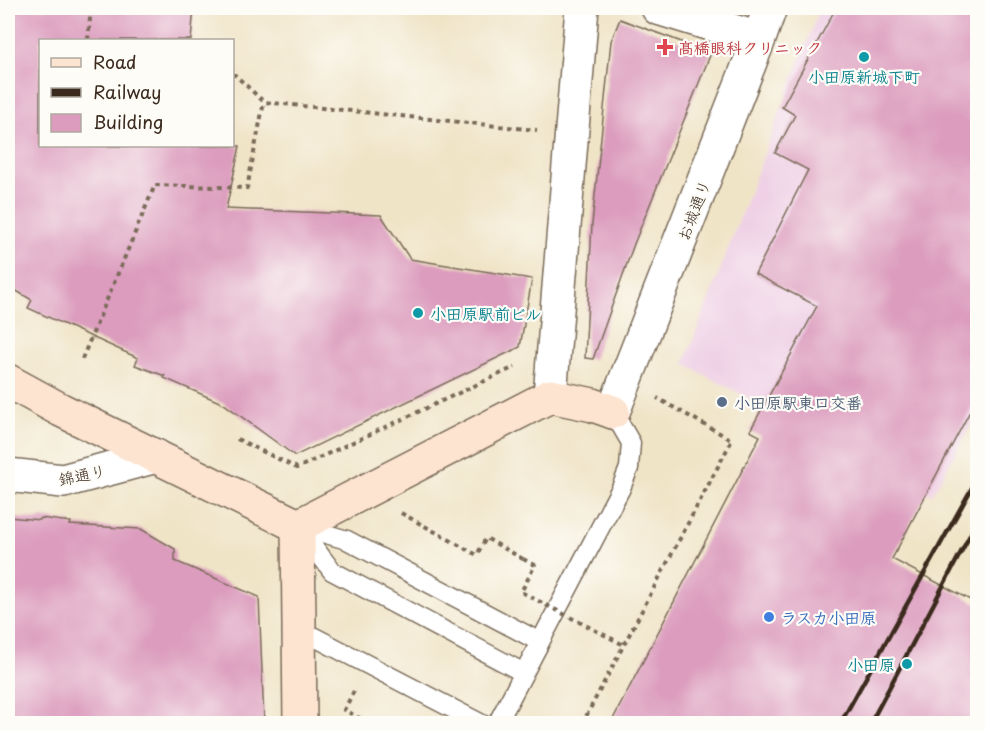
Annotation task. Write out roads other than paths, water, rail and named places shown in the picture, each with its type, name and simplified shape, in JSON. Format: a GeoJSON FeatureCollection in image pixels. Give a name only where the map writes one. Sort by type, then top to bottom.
{"type":"FeatureCollection","features":[{"type":"Feature","properties":{"kind":"street"},"geometry":{"type":"LineString","coordinates":[[550,396],[582,8]]}},
{"type":"Feature","properties":{"kind":"street"},"geometry":{"type":"LineString","coordinates":[[658,8],[759,39]]}},
{"type":"Feature","properties":{"kind":"street","name":"お城通り"},"geometry":{"type":"LineString","coordinates":[[614,412],[770,8]]}},
{"type":"Feature","properties":{"kind":"street"},"geometry":{"type":"LineString","coordinates":[[8,381],[61,410],[298,526]]}},
{"type":"Feature","properties":{"kind":"street"},"geometry":{"type":"LineString","coordinates":[[298,526],[550,396],[614,412]]}},
{"type":"Feature","properties":{"kind":"street","name":"錦通り"},"geometry":{"type":"LineString","coordinates":[[8,475],[63,481],[156,456]]}},
{"type":"Feature","properties":{"kind":"street"},"geometry":{"type":"LineString","coordinates":[[298,526],[300,723]]}},
{"type":"Feature","properties":{"kind":"lane"},"geometry":{"type":"LineString","coordinates":[[497,723],[621,488],[629,468],[631,443],[614,412]]}},
{"type":"Feature","properties":{"kind":"lane"},"geometry":{"type":"LineString","coordinates":[[298,526],[347,540],[540,642]]}},
{"type":"Feature","properties":{"kind":"lane"},"geometry":{"type":"LineString","coordinates":[[298,526],[332,571],[524,673]]}},
{"type":"Feature","properties":{"kind":"lane"},"geometry":{"type":"LineString","coordinates":[[299,629],[482,723]]}},
{"type":"Feature","properties":{"kind":"railway"},"geometry":{"type":"LineString","coordinates":[[840,724],[978,477]]}},
{"type":"Feature","properties":{"kind":"railway"},"geometry":{"type":"LineString","coordinates":[[870,724],[978,520]]}},
{"type":"Feature","properties":{"kind":"place","name":"髙橋眼科クリニック"},"geometry":{"type":"Point","coordinates":[665,47]}},
{"type":"Feature","properties":{"kind":"place","name":"小田原新城下町"},"geometry":{"type":"Point","coordinates":[864,57]}},
{"type":"Feature","properties":{"kind":"place","name":"小田原駅前ビル"},"geometry":{"type":"Point","coordinates":[418,313]}},
{"type":"Feature","properties":{"kind":"place","name":"小田原駅東口交番"},"geometry":{"type":"Point","coordinates":[722,402]}},
{"type":"Feature","properties":{"kind":"place","name":"ラスカ小田原"},"geometry":{"type":"Point","coordinates":[769,617]}},
{"type":"Feature","properties":{"kind":"place","name":"小田原"},"geometry":{"type":"Point","coordinates":[907,664]}}]}
